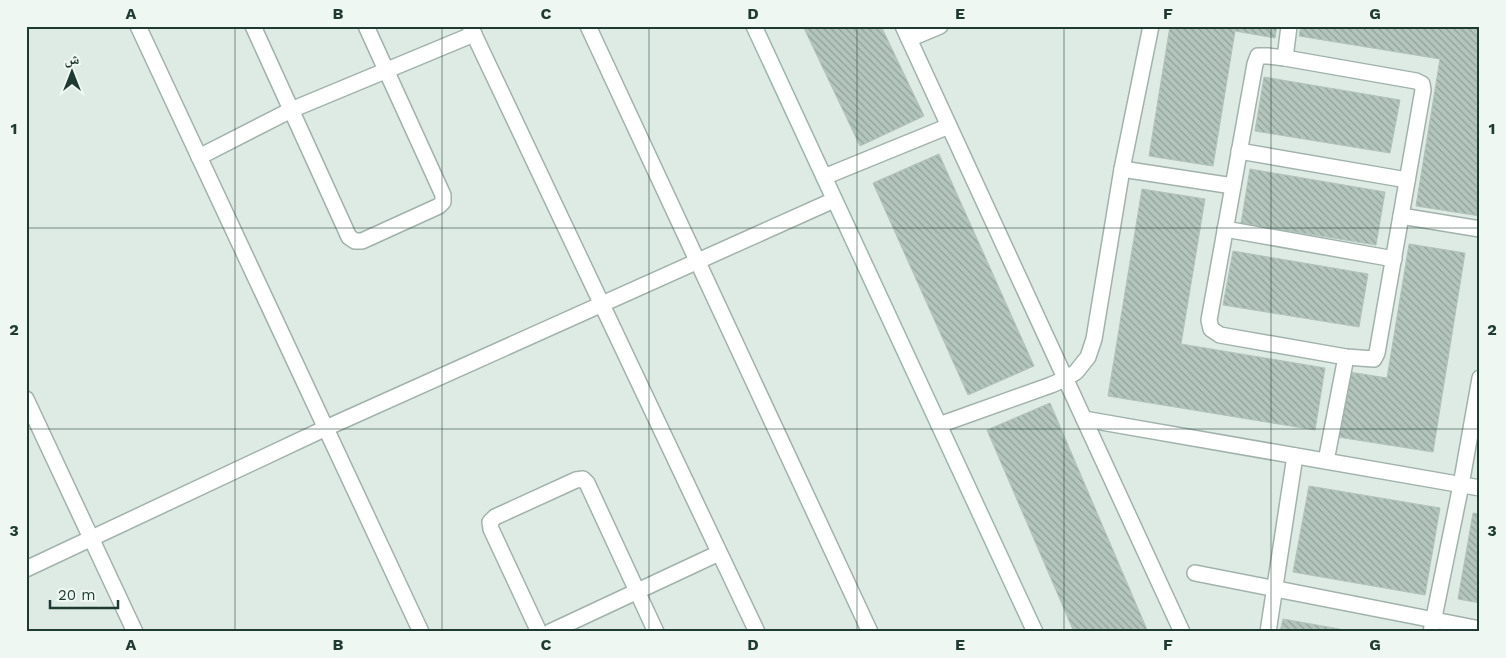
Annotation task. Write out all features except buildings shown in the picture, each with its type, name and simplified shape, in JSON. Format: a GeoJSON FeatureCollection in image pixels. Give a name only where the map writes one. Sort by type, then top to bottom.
{"type":"FeatureCollection","features":[{"type":"Feature","properties":{"kind":"street"},"geometry":{"type":"LineString","coordinates":[[138,26],[421,632]]}},
{"type":"Feature","properties":{"kind":"street"},"geometry":{"type":"LineString","coordinates":[[253,26],[349,237],[355,241],[362,241],[439,206],[443,202],[443,195],[366,26]]}},
{"type":"Feature","properties":{"kind":"street"},"geometry":{"type":"LineString","coordinates":[[588,26],[870,632]]}},
{"type":"Feature","properties":{"kind":"street"},"geometry":{"type":"LineString","coordinates":[[754,26],[1035,632]]}},
{"type":"Feature","properties":{"kind":"street"},"geometry":{"type":"LineString","coordinates":[[940,26],[906,33],[1182,632]]}},
{"type":"Feature","properties":{"kind":"street"},"geometry":{"type":"LineString","coordinates":[[939,425],[1065,379],[1076,372],[1088,357],[1094,339],[1122,169],[1151,26]]}},
{"type":"Feature","properties":{"kind":"street"},"geometry":{"type":"LineString","coordinates":[[1285,58],[1289,26]]}},
{"type":"Feature","properties":{"kind":"street"},"geometry":{"type":"LineString","coordinates":[[200,157],[291,110],[386,71],[472,30],[757,632]]}},
{"type":"Feature","properties":{"kind":"street"},"geometry":{"type":"LineString","coordinates":[[1258,56],[1285,58],[1416,81],[1422,84],[1423,90],[1408,180],[1377,353],[1374,359],[1346,357],[1220,335],[1211,329],[1209,320],[1254,64],[1258,56]]}},
{"type":"Feature","properties":{"kind":"street"},"geometry":{"type":"LineString","coordinates":[[824,177],[949,126]]}},
{"type":"Feature","properties":{"kind":"street"},"geometry":{"type":"LineString","coordinates":[[1239,151],[1408,180]]}},
{"type":"Feature","properties":{"kind":"street"},"geometry":{"type":"LineString","coordinates":[[1122,169],[1233,186]]}},
{"type":"Feature","properties":{"kind":"street"},"geometry":{"type":"LineString","coordinates":[[26,569],[326,428],[834,200]]}},
{"type":"Feature","properties":{"kind":"street"},"geometry":{"type":"LineString","coordinates":[[1401,216],[1480,230]]}},
{"type":"Feature","properties":{"kind":"street"},"geometry":{"type":"LineString","coordinates":[[1226,229],[1394,259]]}},
{"type":"Feature","properties":{"kind":"street"},"geometry":{"type":"LineString","coordinates":[[1326,461],[1346,357]]}},
{"type":"Feature","properties":{"kind":"street"},"geometry":{"type":"LineString","coordinates":[[1432,626],[1461,485],[1480,378]]}},
{"type":"Feature","properties":{"kind":"street"},"geometry":{"type":"LineString","coordinates":[[26,399],[135,632]]}},
{"type":"Feature","properties":{"kind":"street"},"geometry":{"type":"LineString","coordinates":[[1084,419],[1480,488]]}},
{"type":"Feature","properties":{"kind":"street"},"geometry":{"type":"LineString","coordinates":[[1268,632],[1295,456]]}},
{"type":"Feature","properties":{"kind":"street"},"geometry":{"type":"LineString","coordinates":[[539,632],[491,529],[490,522],[495,517],[576,480],[583,479],[656,632]]}},
{"type":"Feature","properties":{"kind":"street"},"geometry":{"type":"LineString","coordinates":[[550,632],[720,553]]}},
{"type":"Feature","properties":{"kind":"street"},"geometry":{"type":"LineString","coordinates":[[1195,573],[1275,589],[1432,626],[1480,629]]}}]}
